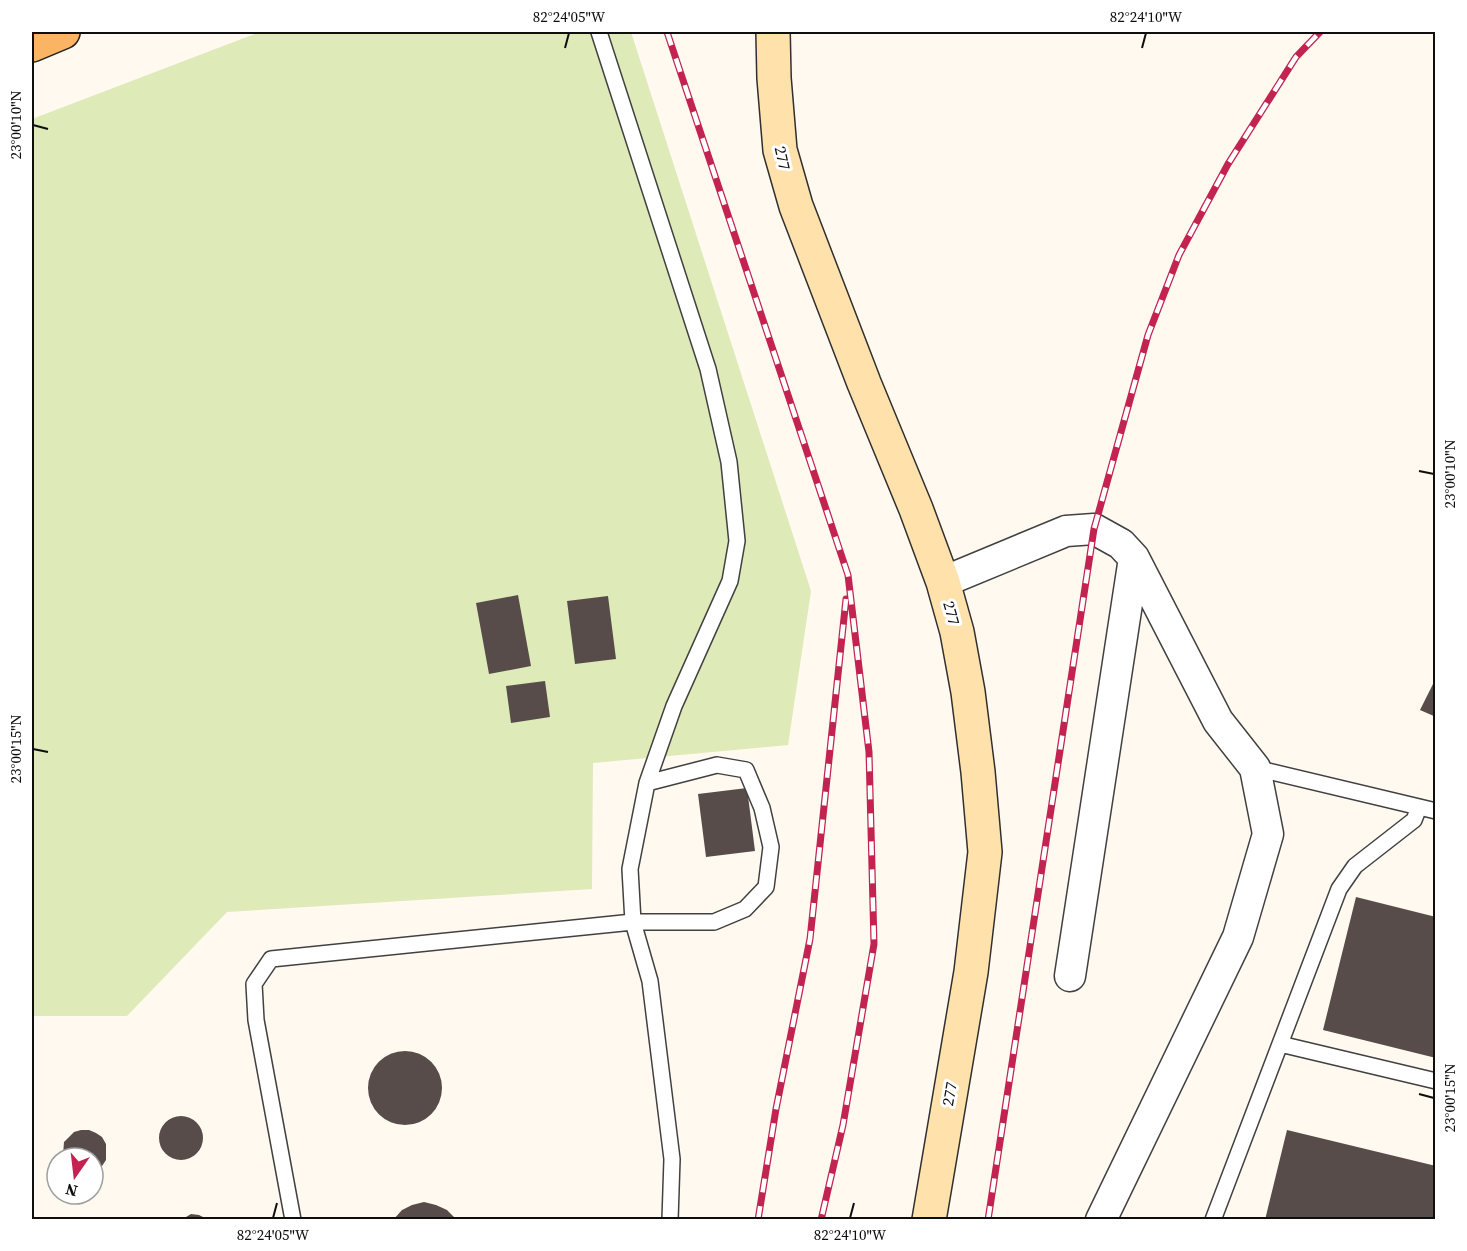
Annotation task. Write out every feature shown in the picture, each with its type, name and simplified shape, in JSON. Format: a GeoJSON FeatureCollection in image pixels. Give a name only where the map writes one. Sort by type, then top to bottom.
{"type":"FeatureCollection","features":[{"type":"Feature","properties":{"kind":"main road"},"geometry":{"type":"LineString","coordinates":[[32,45],[63,32]]}},
{"type":"Feature","properties":{"kind":"street","name":"277"},"geometry":{"type":"LineString","coordinates":[[773,32],[780,150],[796,206],[943,582],[957,632],[968,692],[985,852],[971,972],[928,1220]]}},
{"type":"Feature","properties":{"kind":"street"},"geometry":{"type":"LineString","coordinates":[[943,582],[1066,531],[1094,529],[1121,544],[1134,558],[1218,721],[1255,768],[1268,834],[1238,937],[1101,1220]]}},
{"type":"Feature","properties":{"kind":"street"},"geometry":{"type":"LineString","coordinates":[[1070,976],[1134,558]]}},
{"type":"Feature","properties":{"kind":"lane"},"geometry":{"type":"LineString","coordinates":[[599,32],[708,369],[729,462],[737,541],[730,581],[674,706],[647,783],[630,869],[633,922],[652,993],[672,1159],[670,1220]]}},
{"type":"Feature","properties":{"kind":"lane"},"geometry":{"type":"LineString","coordinates":[[293,1220],[256,1020],[254,984],[271,959],[633,922],[714,922],[745,909],[766,887],[771,847],[762,808],[746,770],[717,765],[647,783]]}},
{"type":"Feature","properties":{"kind":"lane"},"geometry":{"type":"LineString","coordinates":[[1255,768],[1436,811]]}},
{"type":"Feature","properties":{"kind":"lane"},"geometry":{"type":"LineString","coordinates":[[1213,1220],[1339,889],[1355,866],[1414,820],[1419,807]]}},
{"type":"Feature","properties":{"kind":"lane"},"geometry":{"type":"LineString","coordinates":[[1280,1044],[1436,1081]]}},
{"type":"Feature","properties":{"kind":"green space"},"geometry":{"type":"Polygon","coordinates":[[[260,32],[631,32],[811,591],[788,745],[593,763],[592,889],[227,912],[127,1016],[32,1016],[32,119],[260,32]]]}},
{"type":"Feature","properties":{"kind":"building"},"geometry":{"type":"Polygon","coordinates":[[[518,595],[531,666],[489,674],[476,603],[518,595]]]}},
{"type":"Feature","properties":{"kind":"building"},"geometry":{"type":"Polygon","coordinates":[[[608,596],[616,659],[575,664],[567,601],[608,596]]]}},
{"type":"Feature","properties":{"kind":"building"},"geometry":{"type":"Polygon","coordinates":[[[1436,678],[1436,717],[1420,710],[1436,678]]]}},
{"type":"Feature","properties":{"kind":"building"},"geometry":{"type":"Polygon","coordinates":[[[545,681],[550,717],[511,723],[506,686],[545,681]]]}},
{"type":"Feature","properties":{"kind":"building"},"geometry":{"type":"Polygon","coordinates":[[[747,788],[755,851],[706,857],[698,794],[747,788]]]}},
{"type":"Feature","properties":{"kind":"building"},"geometry":{"type":"Polygon","coordinates":[[[1356,897],[1436,917],[1436,1058],[1323,1030],[1356,897]]]}},
{"type":"Feature","properties":{"kind":"building"},"geometry":{"type":"Polygon","coordinates":[[[398,1051],[412,1051],[426,1057],[436,1067],[442,1081],[442,1095],[436,1109],[426,1119],[412,1125],[398,1125],[384,1119],[374,1109],[368,1095],[368,1081],[374,1067],[384,1057],[398,1051]]]}},
{"type":"Feature","properties":{"kind":"building"},"geometry":{"type":"Polygon","coordinates":[[[181,1116],[190,1117],[197,1122],[202,1129],[202,1147],[197,1154],[190,1159],[181,1160],[172,1159],[165,1154],[160,1147],[159,1138],[160,1129],[165,1122],[172,1117],[181,1116]]]}},
{"type":"Feature","properties":{"kind":"building"},"geometry":{"type":"Polygon","coordinates":[[[89,1130],[102,1137],[106,1144],[105,1162],[105,1146],[64,1146],[64,1142],[74,1132],[89,1130]]]}},
{"type":"Feature","properties":{"kind":"building"},"geometry":{"type":"Polygon","coordinates":[[[1287,1130],[1436,1166],[1436,1220],[1265,1220],[1287,1130]]]}},
{"type":"Feature","properties":{"kind":"building"},"geometry":{"type":"Polygon","coordinates":[[[424,1202],[447,1210],[457,1220],[393,1220],[402,1210],[424,1202]]]}},
{"type":"Feature","properties":{"kind":"building"},"geometry":{"type":"Polygon","coordinates":[[[191,1214],[199,1215],[209,1220],[181,1220],[191,1214]]]}},
{"type":"Feature","properties":{"kind":"railway"},"geometry":{"type":"LineString","coordinates":[[667,32],[848,575],[869,752],[874,944],[843,1125],[821,1220]]}},
{"type":"Feature","properties":{"kind":"railway"},"geometry":{"type":"LineString","coordinates":[[988,1220],[1094,529],[1148,335],[1179,255],[1228,164],[1296,57],[1320,32]]}},
{"type":"Feature","properties":{"kind":"railway"},"geometry":{"type":"LineString","coordinates":[[758,1220],[776,1109],[810,939],[846,599]]}}]}
